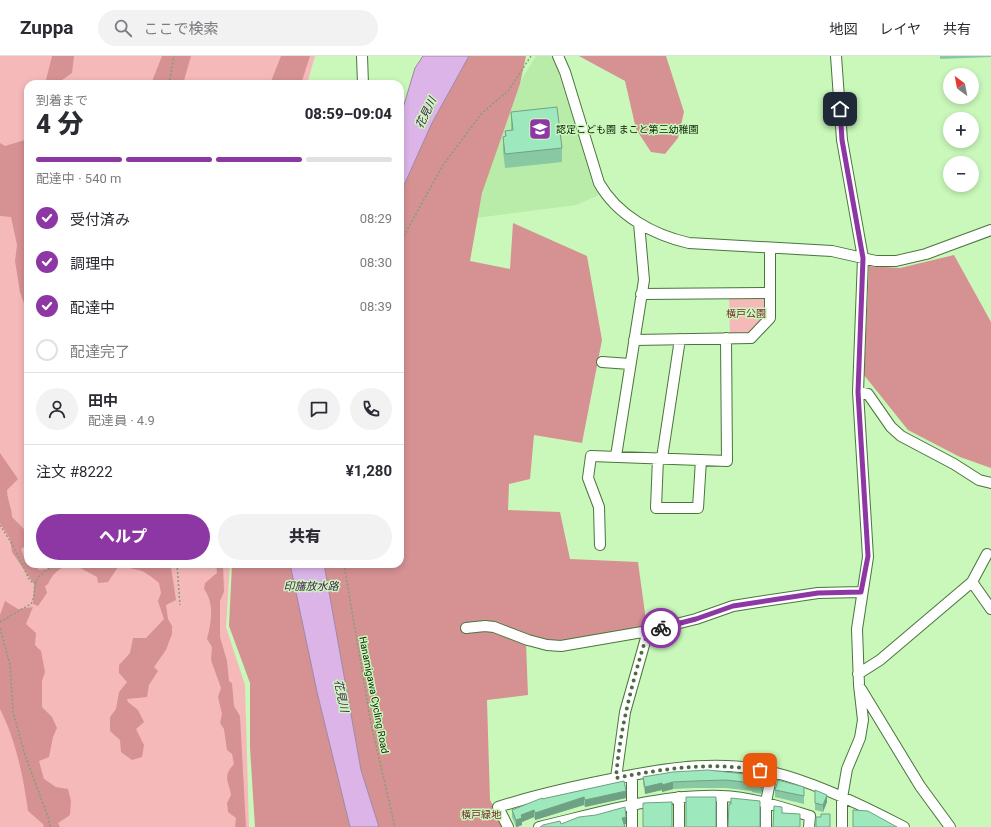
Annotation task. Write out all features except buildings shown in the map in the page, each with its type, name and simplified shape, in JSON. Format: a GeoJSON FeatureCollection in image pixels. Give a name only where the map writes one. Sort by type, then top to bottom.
{"type":"FeatureCollection","features":[{"type":"Feature","properties":{"kind":"street"},"geometry":{"type":"LineString","coordinates":[[362,56],[363,80]]}},
{"type":"Feature","properties":{"kind":"street"},"geometry":{"type":"LineString","coordinates":[[558,56],[565,72],[599,183],[607,197],[620,211],[639,223],[678,240],[689,243],[832,251],[876,261],[896,261],[926,254],[991,230]]}},
{"type":"Feature","properties":{"kind":"street"},"geometry":{"type":"LineString","coordinates":[[836,56],[842,140],[863,258],[858,392],[868,556],[861,592],[857,629],[858,674],[863,720],[860,738],[847,769],[842,798],[842,827]]}},
{"type":"Feature","properties":{"kind":"street"},"geometry":{"type":"LineString","coordinates":[[616,456],[644,280],[639,223]]}},
{"type":"Feature","properties":{"kind":"street"},"geometry":{"type":"LineString","coordinates":[[634,340],[751,338],[770,318],[770,248]]}},
{"type":"Feature","properties":{"kind":"street"},"geometry":{"type":"LineString","coordinates":[[641,294],[770,293]]}},
{"type":"Feature","properties":{"kind":"street"},"geometry":{"type":"LineString","coordinates":[[600,545],[599,507],[588,478],[591,456],[727,461],[726,338]]}},
{"type":"Feature","properties":{"kind":"street"},"geometry":{"type":"LineString","coordinates":[[680,340],[660,458],[656,508],[698,508],[701,460]]}},
{"type":"Feature","properties":{"kind":"street"},"geometry":{"type":"LineString","coordinates":[[602,362],[630,364]]}},
{"type":"Feature","properties":{"kind":"street"},"geometry":{"type":"LineString","coordinates":[[858,392],[868,394],[891,427],[901,436],[954,464],[979,480],[991,483]]}},
{"type":"Feature","properties":{"kind":"street"},"geometry":{"type":"LineString","coordinates":[[858,674],[880,660],[972,582],[988,554]]}},
{"type":"Feature","properties":{"kind":"street"},"geometry":{"type":"LineString","coordinates":[[972,582],[991,609]]}},
{"type":"Feature","properties":{"kind":"street"},"geometry":{"type":"LineString","coordinates":[[466,628],[485,626],[494,627],[528,640],[547,645],[561,646],[648,631],[696,619],[733,606],[818,593],[861,592]]}},
{"type":"Feature","properties":{"kind":"street"},"geometry":{"type":"LineString","coordinates":[[616,778],[625,712],[648,631]]}},
{"type":"Feature","properties":{"kind":"street"},"geometry":{"type":"LineString","coordinates":[[859,685],[920,786],[950,827]]}},
{"type":"Feature","properties":{"kind":"street"},"geometry":{"type":"LineString","coordinates":[[508,827],[498,807],[535,796],[616,778],[701,765],[735,766],[772,772],[808,783],[878,813],[904,827]]}},
{"type":"Feature","properties":{"kind":"street"},"geometry":{"type":"LineString","coordinates":[[766,827],[766,802],[772,772]]}},
{"type":"Feature","properties":{"kind":"street"},"geometry":{"type":"LineString","coordinates":[[632,775],[632,827]]}},
{"type":"Feature","properties":{"kind":"street"},"geometry":{"type":"LineString","coordinates":[[722,796],[722,827]]}},
{"type":"Feature","properties":{"kind":"street"},"geometry":{"type":"LineString","coordinates":[[539,827],[632,805],[679,797],[722,796],[766,802],[810,816],[810,827]]}},
{"type":"Feature","properties":{"kind":"street"},"geometry":{"type":"LineString","coordinates":[[678,827],[679,797]]}},
{"type":"Feature","properties":{"kind":"path"},"geometry":{"type":"LineString","coordinates":[[170,80],[174,56]]}},
{"type":"Feature","properties":{"kind":"path"},"geometry":{"type":"LineString","coordinates":[[404,236],[443,165],[482,113],[509,90],[531,56]]}},
{"type":"Feature","properties":{"kind":"path"},"geometry":{"type":"LineString","coordinates":[[0,525],[12,544],[29,579],[32,582],[36,582]]}},
{"type":"Feature","properties":{"kind":"path"},"geometry":{"type":"LineString","coordinates":[[0,622],[31,604],[34,600],[36,582],[39,576],[50,568]]}},
{"type":"Feature","properties":{"kind":"path"},"geometry":{"type":"LineString","coordinates":[[177,568],[180,605]]}},
{"type":"Feature","properties":{"kind":"path","name":"Hanamigawa Cycling Road"},"geometry":{"type":"LineString","coordinates":[[345,568],[371,724],[395,827]]}},
{"type":"Feature","properties":{"kind":"path"},"geometry":{"type":"LineString","coordinates":[[0,628],[10,665],[13,712],[25,755],[48,817],[50,827]]}},
{"type":"Feature","properties":{"kind":"shaded area","name":"認定こども園 まこと第三幼稚園"},"geometry":{"type":"Polygon","coordinates":[[[536,56],[551,56],[557,68],[592,181],[599,195],[576,205],[476,218],[486,179],[523,77],[536,56]]]}},
{"type":"Feature","properties":{"kind":"green space"},"geometry":{"type":"Polygon","coordinates":[[[0,56],[315,56],[308,80],[24,80],[24,568],[230,568],[226,627],[245,685],[249,827],[0,827],[0,56]]]}},
{"type":"Feature","properties":{"kind":"green space"},"geometry":{"type":"Polygon","coordinates":[[[52,56],[74,56],[72,73],[62,80],[46,80],[52,56]]]}},
{"type":"Feature","properties":{"kind":"green space"},"geometry":{"type":"Polygon","coordinates":[[[162,56],[191,56],[184,80],[153,80],[162,56]]]}},
{"type":"Feature","properties":{"kind":"green space"},"geometry":{"type":"Polygon","coordinates":[[[281,56],[310,56],[302,80],[272,80],[281,56]]]}},
{"type":"Feature","properties":{"kind":"green space","name":"横戸緑地"},"geometry":{"type":"Polygon","coordinates":[[[469,56],[526,56],[520,84],[482,193],[470,261],[510,269],[513,223],[587,256],[602,340],[582,443],[534,435],[530,479],[509,484],[508,510],[560,512],[570,559],[638,562],[647,628],[578,644],[526,643],[528,695],[487,700],[490,800],[505,827],[379,827],[361,770],[325,568],[404,568],[404,185],[432,123],[469,56]]]}},
{"type":"Feature","properties":{"kind":"green space"},"geometry":{"type":"Polygon","coordinates":[[[579,56],[666,56],[684,112],[678,138],[665,154],[651,152],[636,129],[625,81],[579,56]]]}},
{"type":"Feature","properties":{"kind":"green space"},"geometry":{"type":"Polygon","coordinates":[[[24,140],[24,304],[20,292],[15,261],[17,245],[11,217],[0,216],[0,143],[5,146],[24,140]]]}},
{"type":"Feature","properties":{"kind":"green space"},"geometry":{"type":"Polygon","coordinates":[[[954,255],[991,322],[991,468],[960,457],[908,430],[864,375],[869,266],[900,268],[954,255]]]}},
{"type":"Feature","properties":{"kind":"green space","name":"横戸公園"},"geometry":{"type":"Polygon","coordinates":[[[764,296],[768,300],[768,315],[749,335],[730,335],[729,297],[764,296]]]}},
{"type":"Feature","properties":{"kind":"green space"},"geometry":{"type":"Polygon","coordinates":[[[0,453],[18,479],[7,490],[7,494],[12,517],[24,529],[24,547],[21,549],[24,557],[24,568],[37,568],[39,570],[61,568],[45,586],[47,593],[38,606],[33,604],[34,584],[12,552],[10,539],[0,523],[0,453]]]}},
{"type":"Feature","properties":{"kind":"green space"},"geometry":{"type":"Polygon","coordinates":[[[80,568],[117,568],[108,582],[98,583],[97,577],[80,568]]]}},
{"type":"Feature","properties":{"kind":"green space"},"geometry":{"type":"Polygon","coordinates":[[[129,568],[171,568],[176,600],[166,605],[168,619],[172,626],[172,634],[166,650],[154,667],[158,671],[149,685],[147,697],[127,699],[128,702],[138,710],[144,722],[136,729],[144,745],[142,757],[132,760],[121,752],[120,740],[110,731],[110,717],[116,709],[119,692],[127,682],[119,673],[119,665],[130,653],[133,638],[146,638],[164,619],[158,601],[161,593],[159,583],[151,576],[129,568]]]}},
{"type":"Feature","properties":{"kind":"green space"},"geometry":{"type":"Polygon","coordinates":[[[216,568],[223,568],[224,592],[220,601],[220,637],[227,661],[229,681],[232,683],[234,706],[240,716],[246,827],[235,827],[236,818],[228,812],[227,803],[231,795],[227,776],[230,768],[234,764],[232,754],[227,750],[224,729],[220,723],[222,714],[218,697],[221,688],[211,660],[212,647],[207,639],[211,620],[211,607],[210,601],[204,589],[205,583],[217,573],[216,568]]]}},
{"type":"Feature","properties":{"kind":"green space"},"geometry":{"type":"Polygon","coordinates":[[[232,568],[291,568],[317,692],[350,827],[255,827],[250,748],[250,683],[229,626],[232,568]]]}},
{"type":"Feature","properties":{"kind":"green space"},"geometry":{"type":"Polygon","coordinates":[[[5,601],[18,609],[33,607],[26,624],[36,633],[35,645],[41,651],[45,672],[42,681],[42,707],[52,717],[57,728],[53,737],[49,757],[39,761],[44,779],[56,787],[68,789],[71,801],[70,815],[58,823],[60,827],[44,827],[43,824],[28,811],[24,784],[15,746],[0,709],[0,615],[5,601]]]}},
{"type":"Feature","properties":{"kind":"water","name":"花見川"},"geometry":{"type":"Polygon","coordinates":[[[423,56],[469,56],[432,123],[404,185],[404,105],[415,68],[423,56]]]}},
{"type":"Feature","properties":{"kind":"water","name":"印旛放水路"},"geometry":{"type":"Polygon","coordinates":[[[291,568],[325,568],[361,770],[379,827],[350,827],[317,692],[291,568]]]}},
{"type":"Feature","properties":{"kind":"way so far"},"geometry":{"type":"LineString","coordinates":[[661,628],[648,631],[633,680],[625,712],[616,778],[664,769],[701,765],[735,766],[760,770]]}},
{"type":"Feature","properties":{"kind":"place","name":"認定こども園 まこと第三幼稚園"},"geometry":{"type":"Point","coordinates":[540,129]}},
{"type":"Feature","properties":{"kind":"route"},"geometry":{"type":"LineString","coordinates":[[661,628],[696,619],[733,606],[818,593],[861,592],[868,556],[858,392],[863,258],[856,211],[842,140],[840,109]]}}]}
